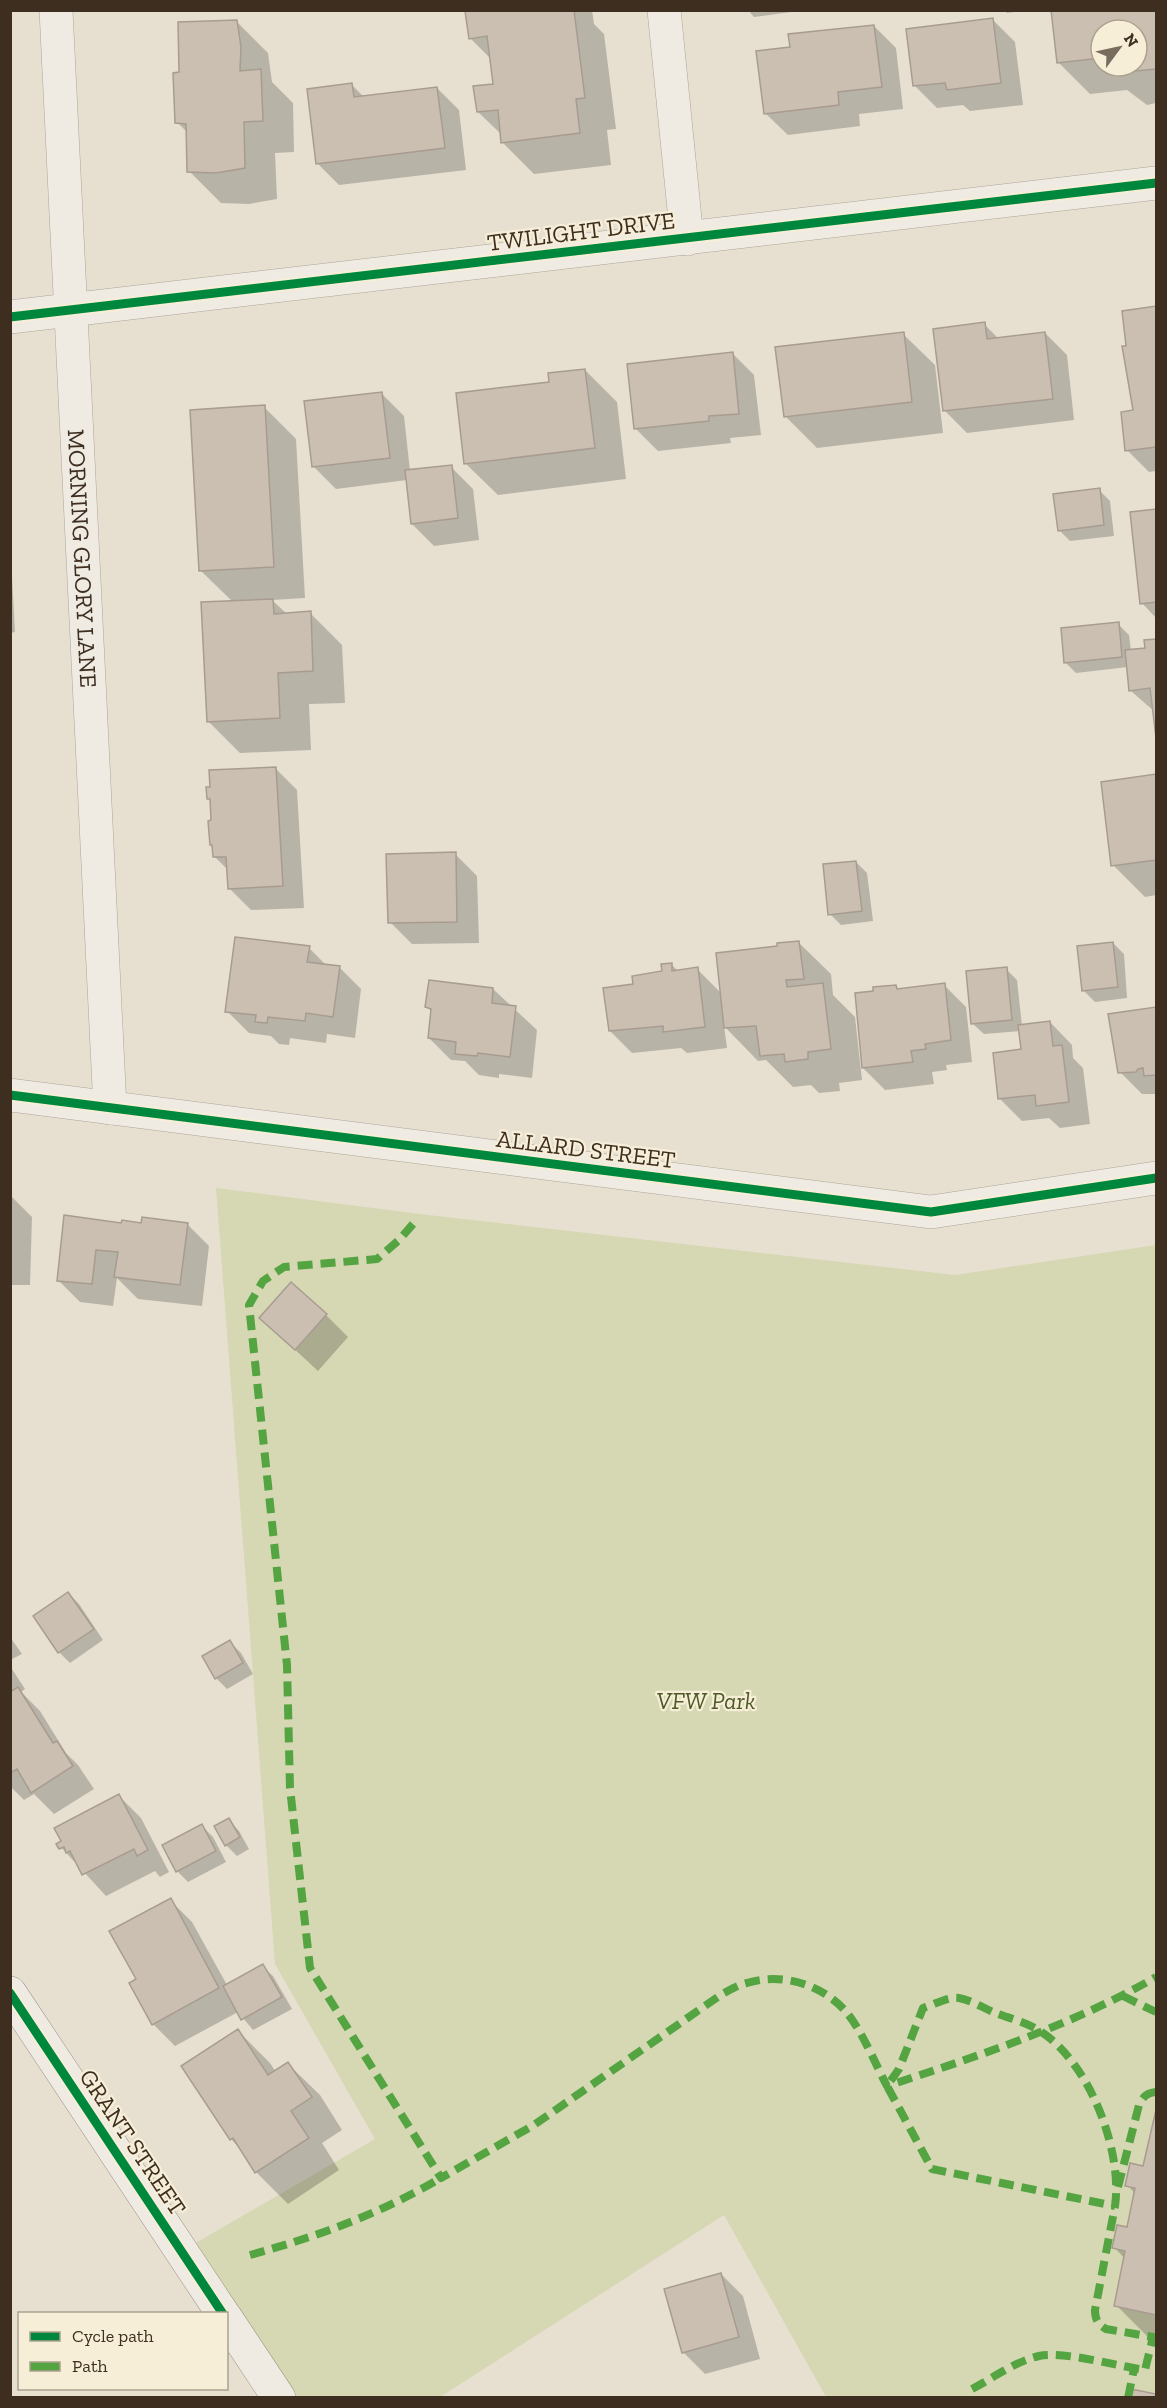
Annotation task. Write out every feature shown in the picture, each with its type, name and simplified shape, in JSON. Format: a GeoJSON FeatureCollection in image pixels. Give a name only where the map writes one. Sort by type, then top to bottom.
{"type":"FeatureCollection","features":[{"type":"Feature","properties":{"kind":"street","name":"MORNING GLORY LANE"},"geometry":{"type":"LineString","coordinates":[[56,10],[110,1107]]}},
{"type":"Feature","properties":{"kind":"street"},"geometry":{"type":"LineString","coordinates":[[664,10],[687,239]]}},
{"type":"Feature","properties":{"kind":"street","name":"TWILIGHT DRIVE"},"geometry":{"type":"LineString","coordinates":[[10,317],[1156,183]]}},
{"type":"Feature","properties":{"kind":"street","name":"ALLARD STREET"},"geometry":{"type":"LineString","coordinates":[[10,1095],[931,1212],[1156,1178]]}},
{"type":"Feature","properties":{"kind":"street","name":"GRANT STREET"},"geometry":{"type":"LineString","coordinates":[[10,1993],[222,2312]]}},
{"type":"Feature","properties":{"kind":"street"},"geometry":{"type":"LineString","coordinates":[[228,2321],[279,2397]]}},
{"type":"Feature","properties":{"kind":"green space","name":"VFW Park"},"geometry":{"type":"Polygon","coordinates":[[[216,1188],[428,1215],[955,1275],[1156,1245],[1156,2397],[826,2397],[724,2215],[440,2397],[279,2397],[228,2320],[228,2312],[223,2312],[182,2251],[375,2139],[275,1964],[216,1188]]]}},
{"type":"Feature","properties":{"kind":"building"},"geometry":{"type":"Polygon","coordinates":[[[574,10],[585,98],[576,99],[580,133],[501,143],[498,110],[477,112],[473,86],[493,84],[487,36],[469,39],[465,11],[574,10]]]}},
{"type":"Feature","properties":{"kind":"building"},"geometry":{"type":"Polygon","coordinates":[[[1051,10],[1156,10],[1156,69],[1149,70],[1149,18],[1089,18],[1089,59],[1057,63],[1051,10]]]}},
{"type":"Feature","properties":{"kind":"building"},"geometry":{"type":"Polygon","coordinates":[[[993,18],[1001,83],[947,90],[945,83],[913,86],[906,29],[993,18]]]}},
{"type":"Feature","properties":{"kind":"building"},"geometry":{"type":"Polygon","coordinates":[[[237,20],[241,47],[240,71],[261,69],[263,121],[244,122],[245,168],[216,173],[187,172],[186,124],[175,123],[173,73],[179,72],[178,22],[237,20]]]}},
{"type":"Feature","properties":{"kind":"building"},"geometry":{"type":"Polygon","coordinates":[[[874,25],[882,87],[838,92],[839,105],[764,114],[756,51],[790,47],[788,34],[874,25]]]}},
{"type":"Feature","properties":{"kind":"building"},"geometry":{"type":"Polygon","coordinates":[[[352,83],[354,97],[437,87],[445,148],[316,164],[307,89],[352,83]]]}},
{"type":"Feature","properties":{"kind":"building"},"geometry":{"type":"Polygon","coordinates":[[[1156,306],[1156,447],[1125,451],[1121,412],[1133,410],[1122,346],[1126,346],[1122,311],[1156,306]]]}},
{"type":"Feature","properties":{"kind":"building"},"geometry":{"type":"Polygon","coordinates":[[[985,322],[987,339],[1045,332],[1053,399],[943,411],[933,329],[985,322]]]}},
{"type":"Feature","properties":{"kind":"building"},"geometry":{"type":"Polygon","coordinates":[[[904,332],[912,402],[784,417],[775,347],[904,332]]]}},
{"type":"Feature","properties":{"kind":"building"},"geometry":{"type":"Polygon","coordinates":[[[733,352],[739,414],[709,416],[709,421],[634,429],[627,364],[733,352]]]}},
{"type":"Feature","properties":{"kind":"building"},"geometry":{"type":"Polygon","coordinates":[[[585,369],[595,448],[464,464],[456,393],[549,382],[548,373],[585,369]]]}},
{"type":"Feature","properties":{"kind":"building"},"geometry":{"type":"Polygon","coordinates":[[[382,392],[390,458],[312,467],[304,401],[382,392]]]}},
{"type":"Feature","properties":{"kind":"building"},"geometry":{"type":"Polygon","coordinates":[[[265,405],[274,567],[199,571],[190,410],[265,405]]]}},
{"type":"Feature","properties":{"kind":"building"},"geometry":{"type":"Polygon","coordinates":[[[452,465],[458,518],[411,524],[405,470],[452,465]]]}},
{"type":"Feature","properties":{"kind":"building"},"geometry":{"type":"Polygon","coordinates":[[[1100,488],[1104,525],[1058,531],[1053,494],[1100,488]]]}},
{"type":"Feature","properties":{"kind":"building"},"geometry":{"type":"Polygon","coordinates":[[[1156,509],[1156,602],[1140,604],[1130,512],[1156,509]]]}},
{"type":"Feature","properties":{"kind":"building"},"geometry":{"type":"Polygon","coordinates":[[[273,599],[274,614],[311,611],[313,671],[278,673],[280,718],[207,722],[201,602],[273,599]]]}},
{"type":"Feature","properties":{"kind":"building"},"geometry":{"type":"Polygon","coordinates":[[[1119,622],[1122,657],[1064,663],[1061,628],[1119,622]]]}},
{"type":"Feature","properties":{"kind":"building"},"geometry":{"type":"Polygon","coordinates":[[[1156,639],[1156,738],[1150,688],[1129,691],[1125,650],[1145,648],[1144,640],[1156,639]]]}},
{"type":"Feature","properties":{"kind":"building"},"geometry":{"type":"Polygon","coordinates":[[[276,767],[283,886],[228,889],[226,857],[213,857],[212,845],[210,845],[208,821],[211,820],[210,799],[207,799],[206,787],[210,787],[209,770],[276,767]]]}},
{"type":"Feature","properties":{"kind":"building"},"geometry":{"type":"Polygon","coordinates":[[[1156,774],[1156,860],[1111,866],[1101,782],[1156,774]]]}},
{"type":"Feature","properties":{"kind":"building"},"geometry":{"type":"Polygon","coordinates":[[[456,852],[457,922],[388,923],[386,854],[456,852]]]}},
{"type":"Feature","properties":{"kind":"building"},"geometry":{"type":"Polygon","coordinates":[[[856,861],[862,911],[828,915],[823,864],[856,861]]]}},
{"type":"Feature","properties":{"kind":"building"},"geometry":{"type":"Polygon","coordinates":[[[235,937],[310,946],[307,962],[340,966],[333,1017],[306,1013],[305,1021],[268,1017],[267,1023],[255,1022],[256,1015],[225,1012],[235,937]]]}},
{"type":"Feature","properties":{"kind":"building"},"geometry":{"type":"Polygon","coordinates":[[[799,941],[804,979],[786,980],[787,987],[823,983],[831,1049],[808,1052],[808,1059],[785,1062],[784,1054],[760,1056],[756,1026],[724,1028],[716,953],[777,946],[777,943],[799,941]]]}},
{"type":"Feature","properties":{"kind":"building"},"geometry":{"type":"Polygon","coordinates":[[[1113,942],[1118,987],[1082,991],[1077,946],[1113,942]]]}},
{"type":"Feature","properties":{"kind":"building"},"geometry":{"type":"Polygon","coordinates":[[[672,963],[672,971],[698,967],[705,1027],[663,1032],[663,1026],[609,1031],[603,988],[633,984],[632,976],[662,971],[661,964],[672,963]]]}},
{"type":"Feature","properties":{"kind":"building"},"geometry":{"type":"Polygon","coordinates":[[[1007,967],[1012,1020],[971,1024],[966,971],[1007,967]]]}},
{"type":"Feature","properties":{"kind":"building"},"geometry":{"type":"Polygon","coordinates":[[[429,980],[493,988],[492,1003],[516,1006],[510,1057],[478,1053],[477,1056],[455,1054],[456,1042],[428,1038],[431,1009],[425,1007],[429,980]]]}},
{"type":"Feature","properties":{"kind":"building"},"geometry":{"type":"Polygon","coordinates":[[[945,983],[951,1040],[925,1044],[926,1049],[911,1051],[913,1062],[862,1068],[855,993],[873,991],[873,987],[896,985],[897,989],[945,983]]]}},
{"type":"Feature","properties":{"kind":"building"},"geometry":{"type":"Polygon","coordinates":[[[1156,1007],[1156,1075],[1144,1076],[1143,1068],[1136,1072],[1118,1073],[1108,1014],[1156,1007]]]}},
{"type":"Feature","properties":{"kind":"building"},"geometry":{"type":"Polygon","coordinates":[[[1050,1021],[1053,1046],[1062,1045],[1069,1102],[1036,1106],[1035,1095],[998,1099],[993,1053],[1021,1049],[1018,1025],[1050,1021]]]}},
{"type":"Feature","properties":{"kind":"building"},"geometry":{"type":"Polygon","coordinates":[[[64,1215],[121,1223],[122,1220],[141,1223],[142,1217],[188,1223],[180,1285],[114,1277],[118,1252],[96,1250],[92,1284],[57,1281],[64,1215]]]}},
{"type":"Feature","properties":{"kind":"building"},"geometry":{"type":"Polygon","coordinates":[[[291,1282],[327,1314],[295,1350],[259,1318],[291,1282]]]}},
{"type":"Feature","properties":{"kind":"building"},"geometry":{"type":"Polygon","coordinates":[[[68,1592],[94,1629],[58,1653],[33,1616],[68,1592]]]}},
{"type":"Feature","properties":{"kind":"building"},"geometry":{"type":"Polygon","coordinates":[[[230,1640],[243,1663],[215,1679],[202,1656],[230,1640]]]}},
{"type":"Feature","properties":{"kind":"building"},"geometry":{"type":"Polygon","coordinates":[[[18,1687],[53,1743],[57,1741],[73,1766],[31,1793],[17,1769],[10,1773],[10,1692],[18,1687]]]}},
{"type":"Feature","properties":{"kind":"building"},"geometry":{"type":"Polygon","coordinates":[[[119,1794],[148,1850],[137,1856],[134,1849],[82,1875],[70,1851],[66,1853],[64,1847],[59,1849],[56,1844],[61,1841],[54,1828],[119,1794]]]}},
{"type":"Feature","properties":{"kind":"building"},"geometry":{"type":"Polygon","coordinates":[[[229,1818],[240,1837],[225,1846],[214,1826],[229,1818]]]}},
{"type":"Feature","properties":{"kind":"building"},"geometry":{"type":"Polygon","coordinates":[[[202,1824],[216,1851],[176,1872],[162,1845],[202,1824]]]}},
{"type":"Feature","properties":{"kind":"building"},"geometry":{"type":"Polygon","coordinates":[[[171,1898],[219,1988],[152,2025],[129,1983],[136,1979],[109,1931],[171,1898]]]}},
{"type":"Feature","properties":{"kind":"building"},"geometry":{"type":"Polygon","coordinates":[[[263,1964],[282,1997],[241,2020],[223,1986],[263,1964]]]}},
{"type":"Feature","properties":{"kind":"building"},"geometry":{"type":"Polygon","coordinates":[[[238,2029],[268,2075],[288,2062],[312,2097],[291,2111],[309,2138],[255,2173],[233,2138],[230,2140],[181,2066],[238,2029]]]}},
{"type":"Feature","properties":{"kind":"building"},"geometry":{"type":"Polygon","coordinates":[[[1156,2110],[1156,2315],[1114,2306],[1125,2251],[1112,2248],[1117,2225],[1127,2227],[1135,2188],[1125,2186],[1130,2163],[1143,2166],[1156,2110]]]}},
{"type":"Feature","properties":{"kind":"building"},"geometry":{"type":"Polygon","coordinates":[[[721,2273],[739,2337],[682,2353],[664,2289],[721,2273]]]}},
{"type":"Feature","properties":{"kind":"building"},"geometry":{"type":"Polygon","coordinates":[[[1131,2389],[1156,2394],[1156,2398],[1129,2398],[1131,2389]]]}},
{"type":"Feature","properties":{"kind":"marked path"},"geometry":{"type":"LineString","coordinates":[[413,1224],[377,1259],[284,1267],[263,1281],[249,1305],[287,1665],[290,1788],[310,1968],[441,2178],[534,2125],[722,1994],[744,1984],[761,1980],[788,1980],[802,1983],[827,1995],[838,2003],[853,2020],[887,2086],[1058,2025],[1156,1977]]}},
{"type":"Feature","properties":{"kind":"marked path"},"geometry":{"type":"LineString","coordinates":[[1123,1996],[1156,2012]]}},
{"type":"Feature","properties":{"kind":"marked path"},"geometry":{"type":"LineString","coordinates":[[972,2389],[1013,2366],[1039,2356],[1077,2357],[1145,2370],[1153,2337],[1106,2329],[1096,2319],[1095,2310],[1115,2206],[1114,2159],[1099,2109],[1074,2064],[1058,2045],[1040,2031],[967,2000],[951,1998],[923,2008],[899,2069],[887,2086],[932,2169],[1115,2206]]}},
{"type":"Feature","properties":{"kind":"marked path"},"geometry":{"type":"LineString","coordinates":[[1118,2187],[1139,2105],[1145,2096],[1156,2092]]}},
{"type":"Feature","properties":{"kind":"marked path"},"geometry":{"type":"LineString","coordinates":[[250,2255],[348,2223],[395,2203],[441,2178]]}},
{"type":"Feature","properties":{"kind":"marked path"},"geometry":{"type":"LineString","coordinates":[[1128,2398],[1134,2369]]}},
{"type":"Feature","properties":{"kind":"cycle path"},"geometry":{"type":"LineString","coordinates":[[10,317],[1156,183]]}},
{"type":"Feature","properties":{"kind":"cycle path"},"geometry":{"type":"LineString","coordinates":[[10,1095],[931,1212],[1156,1178]]}},
{"type":"Feature","properties":{"kind":"cycle path"},"geometry":{"type":"LineString","coordinates":[[10,1993],[222,2312]]}}]}
